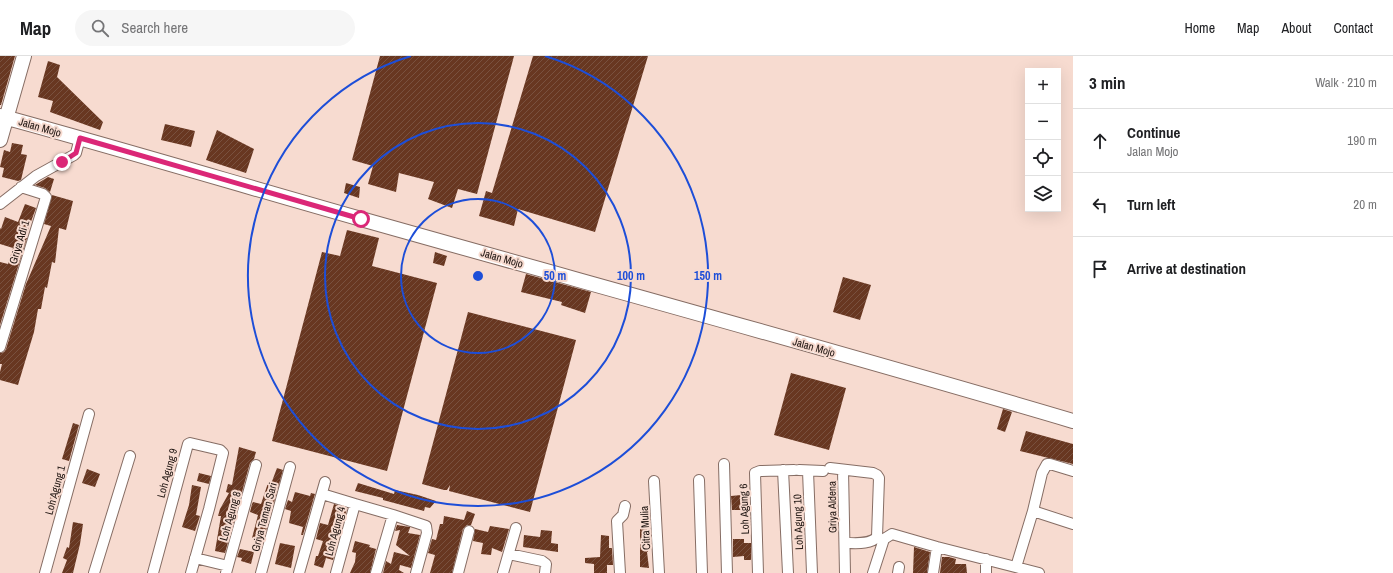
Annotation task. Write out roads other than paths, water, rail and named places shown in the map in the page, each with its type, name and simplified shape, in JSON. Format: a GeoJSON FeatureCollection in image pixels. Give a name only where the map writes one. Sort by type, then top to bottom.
{"type":"FeatureCollection","features":[{"type":"Feature","properties":{"kind":"street"},"geometry":{"type":"LineString","coordinates":[[0,140],[3,117],[24,56]]}},
{"type":"Feature","properties":{"kind":"street","name":"Jalan Mojo"},"geometry":{"type":"LineString","coordinates":[[3,117],[79,143],[593,283],[1073,421]]}},
{"type":"Feature","properties":{"kind":"street"},"geometry":{"type":"LineString","coordinates":[[0,204],[36,176],[74,155],[79,143]]}},
{"type":"Feature","properties":{"kind":"street","name":"Griya Adi 1"},"geometry":{"type":"LineString","coordinates":[[0,347],[46,197],[43,194],[22,187]]}},
{"type":"Feature","properties":{"kind":"street","name":"Loh Agung 1"},"geometry":{"type":"LineString","coordinates":[[45,573],[89,414]]}},
{"type":"Feature","properties":{"kind":"street","name":"Loh Agung 9"},"geometry":{"type":"LineString","coordinates":[[153,573],[188,444],[190,442],[220,450],[222,453],[191,573]]}},
{"type":"Feature","properties":{"kind":"street"},"geometry":{"type":"LineString","coordinates":[[94,573],[130,456]]}},
{"type":"Feature","properties":{"kind":"street"},"geometry":{"type":"LineString","coordinates":[[724,464],[726,573]]}},
{"type":"Feature","properties":{"kind":"street"},"geometry":{"type":"LineString","coordinates":[[1010,568],[1033,511],[1042,473],[1047,464],[1073,471]]}},
{"type":"Feature","properties":{"kind":"street","name":"Loh Agung 8"},"geometry":{"type":"LineString","coordinates":[[227,569],[256,465]]}},
{"type":"Feature","properties":{"kind":"street","name":"Griya Taman Sari"},"geometry":{"type":"LineString","coordinates":[[261,573],[290,467]]}},
{"type":"Feature","properties":{"kind":"street","name":"Loh Agung 6"},"geometry":{"type":"LineString","coordinates":[[758,573],[755,473],[760,470],[796,470]]}},
{"type":"Feature","properties":{"kind":"street"},"geometry":{"type":"LineString","coordinates":[[788,573],[796,470]]}},
{"type":"Feature","properties":{"kind":"street","name":"Griya Aldena"},"geometry":{"type":"LineString","coordinates":[[796,470],[843,470],[874,473],[879,478],[876,537],[873,541],[845,544]]}},
{"type":"Feature","properties":{"kind":"street","name":"Loh Agung 10"},"geometry":{"type":"LineString","coordinates":[[796,470],[812,573]]}},
{"type":"Feature","properties":{"kind":"street","name":"Griya Aldena"},"geometry":{"type":"LineString","coordinates":[[843,470],[846,573]]}},
{"type":"Feature","properties":{"kind":"street"},"geometry":{"type":"LineString","coordinates":[[699,480],[702,573]]}},
{"type":"Feature","properties":{"kind":"street","name":"Citra Mulia"},"geometry":{"type":"LineString","coordinates":[[654,481],[659,573]]}},
{"type":"Feature","properties":{"kind":"street","name":"Loh Agung 4"},"geometry":{"type":"LineString","coordinates":[[299,573],[325,482]]}},
{"type":"Feature","properties":{"kind":"street","name":"Loh Agung 4"},"geometry":{"type":"LineString","coordinates":[[322,494],[355,504],[336,573]]}},
{"type":"Feature","properties":{"kind":"street"},"geometry":{"type":"LineString","coordinates":[[355,504],[426,526],[427,533],[416,573]]}},
{"type":"Feature","properties":{"kind":"street"},"geometry":{"type":"LineString","coordinates":[[620,573],[617,521],[624,515],[625,506]]}},
{"type":"Feature","properties":{"kind":"street"},"geometry":{"type":"LineString","coordinates":[[1033,511],[1073,524]]}},
{"type":"Feature","properties":{"kind":"street"},"geometry":{"type":"LineString","coordinates":[[376,573],[393,515]]}},
{"type":"Feature","properties":{"kind":"street"},"geometry":{"type":"LineString","coordinates":[[503,573],[516,528]]}},
{"type":"Feature","properties":{"kind":"street"},"geometry":{"type":"LineString","coordinates":[[458,573],[469,531]]}},
{"type":"Feature","properties":{"kind":"street"},"geometry":{"type":"LineString","coordinates":[[873,573],[882,544],[888,536],[896,534],[937,547],[986,559],[1010,568],[1040,573]]}},
{"type":"Feature","properties":{"kind":"street"},"geometry":{"type":"LineString","coordinates":[[933,573],[937,547]]}},
{"type":"Feature","properties":{"kind":"street"},"geometry":{"type":"LineString","coordinates":[[509,554],[542,561],[546,564],[545,573]]}},
{"type":"Feature","properties":{"kind":"street"},"geometry":{"type":"LineString","coordinates":[[195,558],[227,569]]}},
{"type":"Feature","properties":{"kind":"street"},"geometry":{"type":"LineString","coordinates":[[986,559],[986,573]]}}]}
